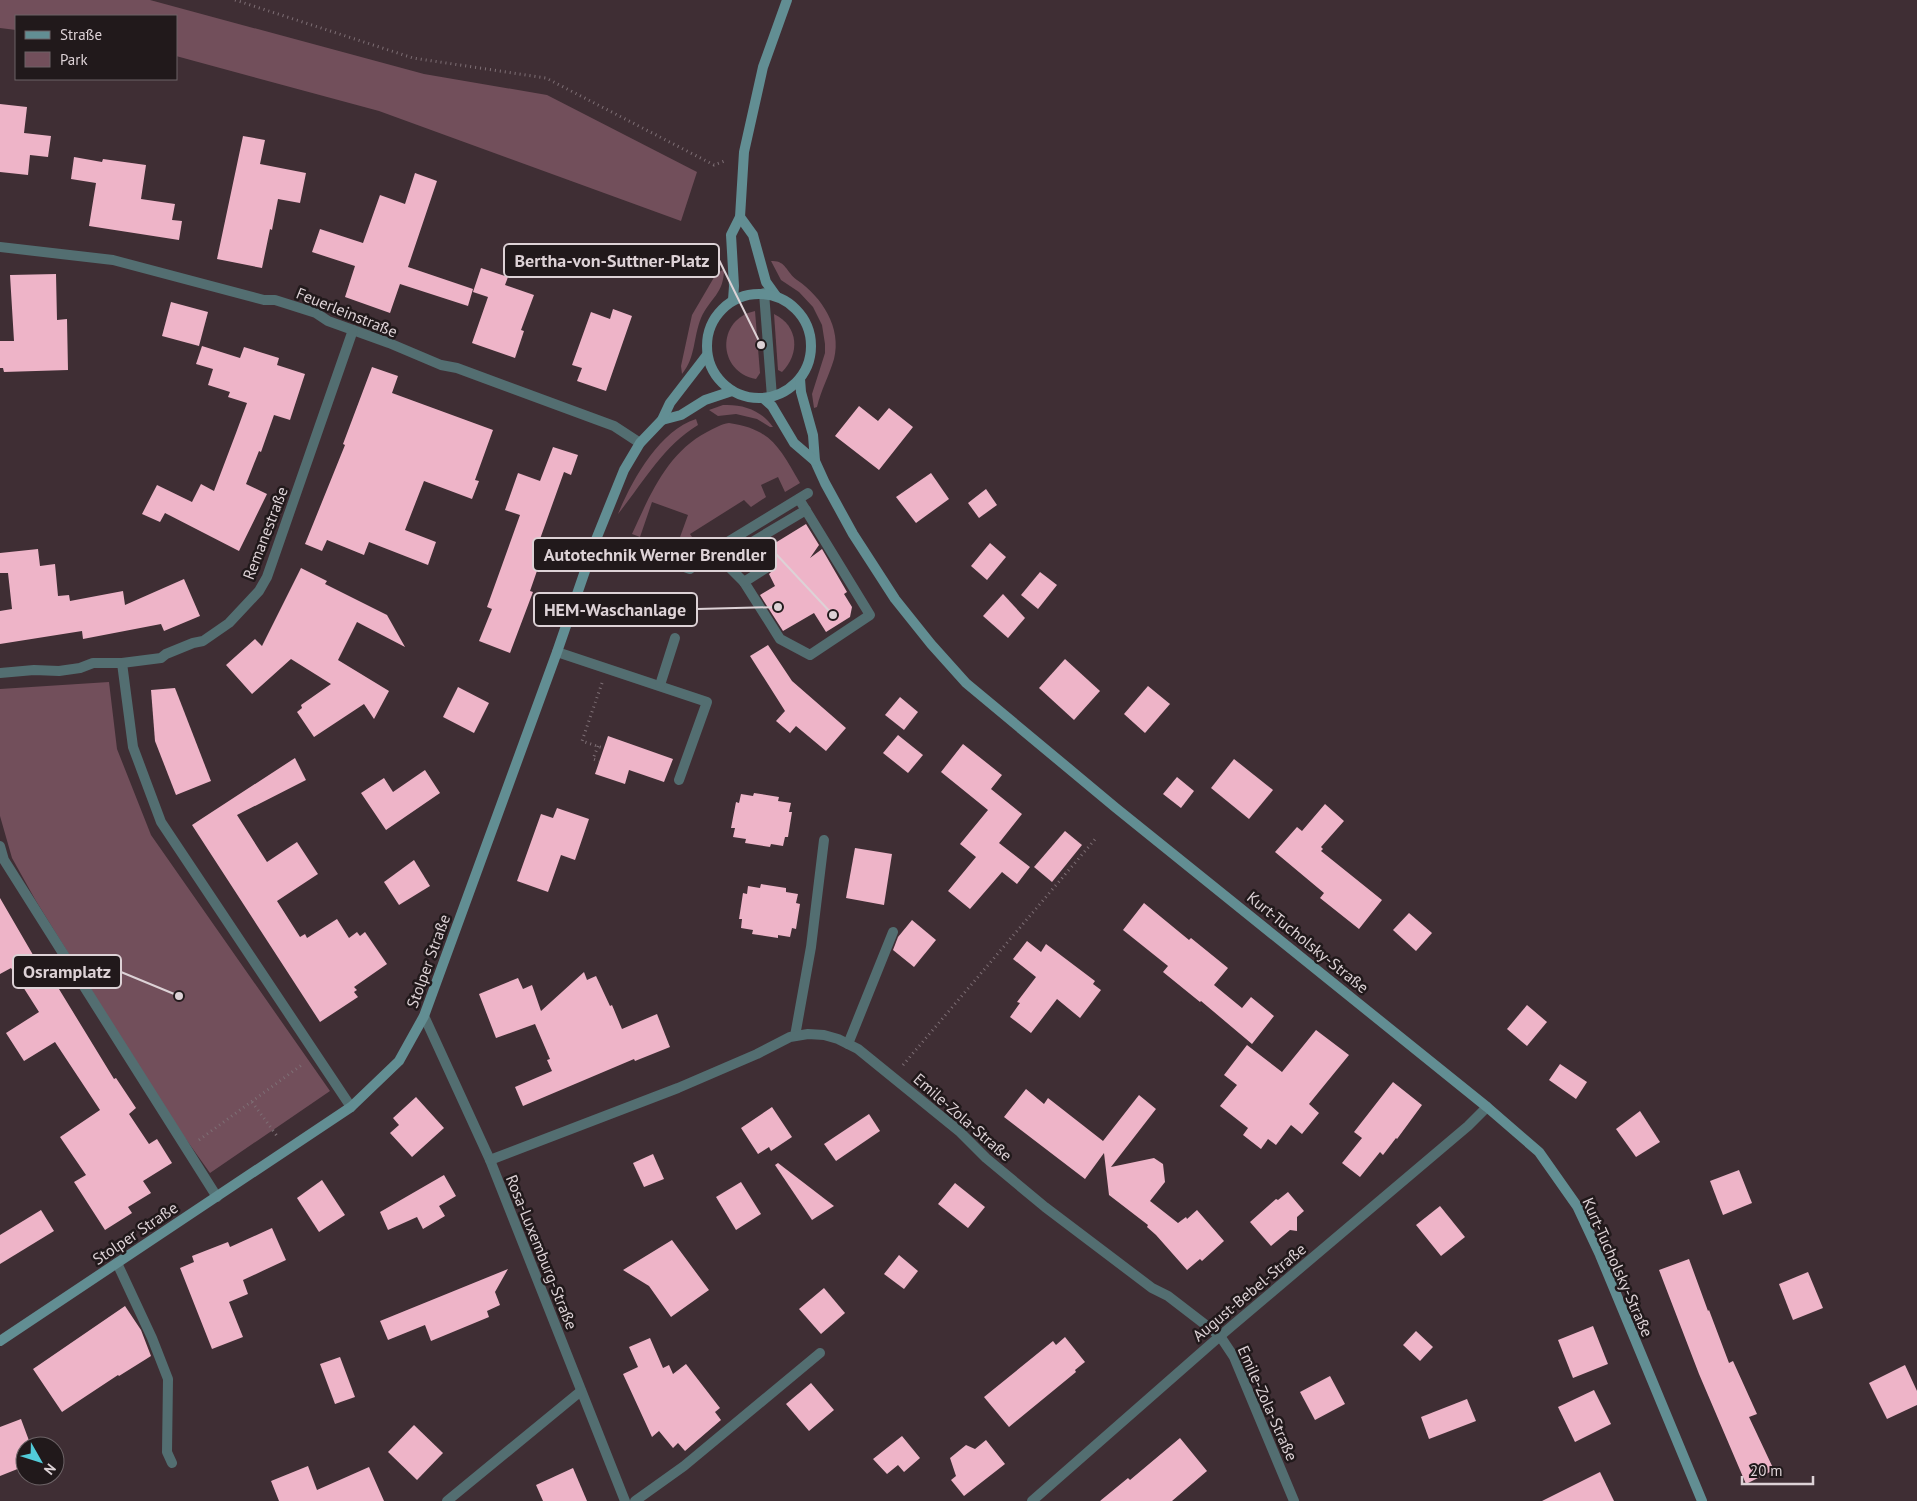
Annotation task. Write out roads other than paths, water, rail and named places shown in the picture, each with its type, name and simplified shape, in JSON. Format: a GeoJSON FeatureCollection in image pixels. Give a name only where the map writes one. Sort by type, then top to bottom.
{"type":"FeatureCollection","features":[{"type":"Feature","properties":{"kind":"main road"},"geometry":{"type":"LineString","coordinates":[[733,300],[731,235],[740,217],[744,152],[763,67],[787,0]]}},
{"type":"Feature","properties":{"kind":"main road"},"geometry":{"type":"LineString","coordinates":[[740,217],[753,235],[766,282],[776,296]]}},
{"type":"Feature","properties":{"kind":"main road"},"geometry":{"type":"LineString","coordinates":[[753,293],[776,296],[793,306],[806,321],[811,341],[809,361],[800,379],[787,390],[767,397],[747,397],[732,391],[720,381],[712,369],[707,355],[708,334],[717,314],[733,300],[753,293]]}},
{"type":"Feature","properties":{"kind":"main road","name":"Stolper Straße"},"geometry":{"type":"LineString","coordinates":[[0,1341],[287,1151],[351,1106],[399,1061],[424,1016],[557,652],[595,542],[624,470],[640,443],[662,420],[670,403],[707,355]]}},
{"type":"Feature","properties":{"kind":"main road","name":"Kurt-Tucholsky-Straße"},"geometry":{"type":"LineString","coordinates":[[800,379],[801,392],[813,435],[815,461],[825,483],[854,534],[895,599],[931,644],[966,683],[1116,808],[1487,1107],[1539,1152],[1577,1206],[1600,1255],[1702,1501]]}},
{"type":"Feature","properties":{"kind":"main road","name":"Stolper Straße"},"geometry":{"type":"LineString","coordinates":[[662,420],[681,415],[705,400],[732,391]]}},
{"type":"Feature","properties":{"kind":"main road","name":"Kurt-Tucholsky-Straße"},"geometry":{"type":"LineString","coordinates":[[767,397],[794,443],[815,461]]}},
{"type":"Feature","properties":{"kind":"street","name":"Feuerleinstraße"},"geometry":{"type":"LineString","coordinates":[[0,247],[112,260],[264,300],[275,300],[316,313],[328,321],[441,365],[457,368],[579,412],[614,426],[640,443]]}},
{"type":"Feature","properties":{"kind":"street"},"geometry":{"type":"LineString","coordinates":[[764,293],[767,397]]}},
{"type":"Feature","properties":{"kind":"street","name":"Remanestraße"},"geometry":{"type":"LineString","coordinates":[[0,673],[34,670],[59,671],[80,668],[93,663],[122,663],[161,658],[193,643],[203,641],[229,623],[259,591],[267,577],[353,330]]}},
{"type":"Feature","properties":{"kind":"street"},"geometry":{"type":"LineString","coordinates":[[595,542],[622,544],[690,569],[708,554],[804,496],[806,510],[817,535],[870,615],[810,655],[780,639],[744,582],[722,560],[708,554]]}},
{"type":"Feature","properties":{"kind":"street"},"geometry":{"type":"LineString","coordinates":[[722,560],[806,510]]}},
{"type":"Feature","properties":{"kind":"street"},"geometry":{"type":"LineString","coordinates":[[744,582],[766,568]]}},
{"type":"Feature","properties":{"kind":"street"},"geometry":{"type":"LineString","coordinates":[[660,685],[675,638]]}},
{"type":"Feature","properties":{"kind":"street"},"geometry":{"type":"LineString","coordinates":[[557,652],[707,702],[679,780]]}},
{"type":"Feature","properties":{"kind":"street"},"geometry":{"type":"LineString","coordinates":[[122,663],[133,747],[162,822],[351,1106]]}},
{"type":"Feature","properties":{"kind":"street"},"geometry":{"type":"LineString","coordinates":[[795,1036],[811,946],[824,840]]}},
{"type":"Feature","properties":{"kind":"street"},"geometry":{"type":"LineString","coordinates":[[0,846],[4,860],[217,1197]]}},
{"type":"Feature","properties":{"kind":"street"},"geometry":{"type":"LineString","coordinates":[[848,1044],[893,932]]}},
{"type":"Feature","properties":{"kind":"street","name":"Rosa-Luxemburg-Straße"},"geometry":{"type":"LineString","coordinates":[[424,1016],[490,1160],[625,1501]]}},
{"type":"Feature","properties":{"kind":"street","name":"Emile-Zola-Straße"},"geometry":{"type":"LineString","coordinates":[[490,1160],[678,1088],[795,1036],[808,1034],[824,1035],[848,1044],[858,1049],[959,1131],[986,1158],[1045,1206],[1152,1288],[1168,1296],[1220,1336],[1234,1357],[1294,1501]]}},
{"type":"Feature","properties":{"kind":"street","name":"August-Bebel-Straße"},"geometry":{"type":"LineString","coordinates":[[1032,1501],[1220,1336],[1468,1126],[1487,1107]]}},
{"type":"Feature","properties":{"kind":"street"},"geometry":{"type":"LineString","coordinates":[[117,1263],[152,1338],[168,1379],[167,1452],[172,1463]]}},
{"type":"Feature","properties":{"kind":"street"},"geometry":{"type":"LineString","coordinates":[[635,1501],[684,1466],[820,1353]]}},
{"type":"Feature","properties":{"kind":"street"},"geometry":{"type":"LineString","coordinates":[[447,1501],[581,1391]]}},
{"type":"Feature","properties":{"kind":"place","name":"Bertha-von-Suttner-Platz"},"geometry":{"type":"Point","coordinates":[761,345]}},
{"type":"Feature","properties":{"kind":"place","name":"HEM-Waschanlage"},"geometry":{"type":"Point","coordinates":[778,607]}},
{"type":"Feature","properties":{"kind":"place","name":"Autotechnik Werner Brendler"},"geometry":{"type":"Point","coordinates":[833,615]}},
{"type":"Feature","properties":{"kind":"place","name":"Osramplatz"},"geometry":{"type":"Point","coordinates":[179,996]}}]}
